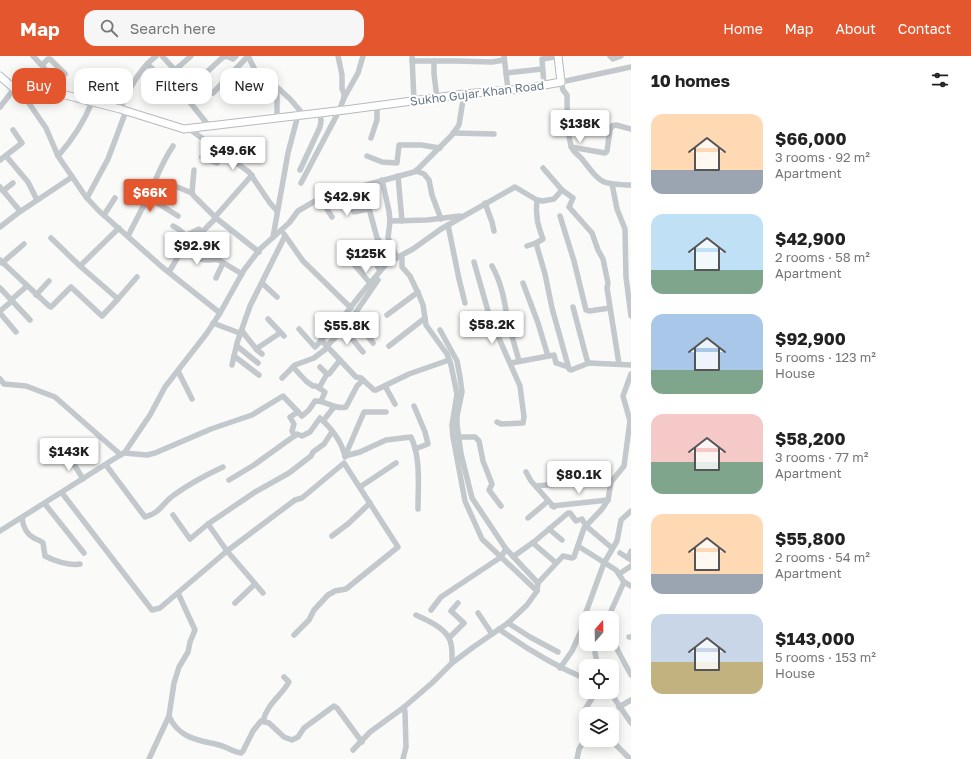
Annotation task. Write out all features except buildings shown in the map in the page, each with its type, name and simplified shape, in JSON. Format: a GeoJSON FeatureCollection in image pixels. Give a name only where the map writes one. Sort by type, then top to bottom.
{"type":"FeatureCollection","features":[{"type":"Feature","properties":{"kind":"main road"},"geometry":{"type":"LineString","coordinates":[[559,56],[561,82]]}},
{"type":"Feature","properties":{"kind":"main road"},"geometry":{"type":"LineString","coordinates":[[0,76],[12,87]]}},
{"type":"Feature","properties":{"kind":"main road","name":"Sukho Gujar Khan Road"},"geometry":{"type":"LineString","coordinates":[[100,104],[184,129],[300,114],[339,111],[464,94],[508,90],[561,82]]}},
{"type":"Feature","properties":{"kind":"street"},"geometry":{"type":"LineString","coordinates":[[33,56],[44,68]]}},
{"type":"Feature","properties":{"kind":"street"},"geometry":{"type":"LineString","coordinates":[[87,198],[108,159],[123,110],[134,83],[147,64],[156,56]]}},
{"type":"Feature","properties":{"kind":"street"},"geometry":{"type":"LineString","coordinates":[[162,56],[175,70],[191,56]]}},
{"type":"Feature","properties":{"kind":"street"},"geometry":{"type":"LineString","coordinates":[[211,68],[226,56],[233,59],[236,56]]}},
{"type":"Feature","properties":{"kind":"street"},"geometry":{"type":"LineString","coordinates":[[213,94],[248,56],[258,76],[278,88],[290,99],[300,114],[291,140],[273,237]]}},
{"type":"Feature","properties":{"kind":"street"},"geometry":{"type":"LineString","coordinates":[[338,56],[344,98]]}},
{"type":"Feature","properties":{"kind":"street"},"geometry":{"type":"LineString","coordinates":[[301,183],[339,111],[344,98],[354,84],[363,56]]}},
{"type":"Feature","properties":{"kind":"street"},"geometry":{"type":"LineString","coordinates":[[489,56],[492,62]]}},
{"type":"Feature","properties":{"kind":"street"},"geometry":{"type":"LineString","coordinates":[[544,85],[542,59],[559,56]]}},
{"type":"Feature","properties":{"kind":"street"},"geometry":{"type":"LineString","coordinates":[[610,56],[613,59],[621,56]]}},
{"type":"Feature","properties":{"kind":"street"},"geometry":{"type":"LineString","coordinates":[[414,101],[412,59],[492,62],[504,58],[508,90]]}},
{"type":"Feature","properties":{"kind":"street"},"geometry":{"type":"LineString","coordinates":[[42,65],[50,59],[59,68]]}},
{"type":"Feature","properties":{"kind":"street"},"geometry":{"type":"LineString","coordinates":[[434,61],[437,98]]}},
{"type":"Feature","properties":{"kind":"street"},"geometry":{"type":"LineString","coordinates":[[147,64],[152,68]]}},
{"type":"Feature","properties":{"kind":"street","name":"Sukho Gujar Khan Road"},"geometry":{"type":"LineString","coordinates":[[561,82],[631,67]]}},
{"type":"Feature","properties":{"kind":"street"},"geometry":{"type":"LineString","coordinates":[[506,73],[542,69]]}},
{"type":"Feature","properties":{"kind":"street"},"geometry":{"type":"LineString","coordinates":[[561,82],[563,90],[567,95],[571,147],[596,177],[602,181],[612,184],[631,185]]}},
{"type":"Feature","properties":{"kind":"street"},"geometry":{"type":"LineString","coordinates":[[0,107],[12,92]]}},
{"type":"Feature","properties":{"kind":"street"},"geometry":{"type":"LineString","coordinates":[[0,531],[122,454],[150,415],[165,387],[194,351],[220,313],[242,274],[259,252],[298,211],[320,198],[416,171],[454,133],[459,124],[464,94]]}},
{"type":"Feature","properties":{"kind":"street"},"geometry":{"type":"LineString","coordinates":[[29,104],[46,128],[58,156],[87,198],[168,272],[220,313]]}},
{"type":"Feature","properties":{"kind":"street"},"geometry":{"type":"LineString","coordinates":[[58,156],[84,122],[91,104]]}},
{"type":"Feature","properties":{"kind":"street"},"geometry":{"type":"LineString","coordinates":[[191,104],[209,126]]}},
{"type":"Feature","properties":{"kind":"street"},"geometry":{"type":"LineString","coordinates":[[277,104],[277,117]]}},
{"type":"Feature","properties":{"kind":"street"},"geometry":{"type":"LineString","coordinates":[[371,138],[377,120],[377,106]]}},
{"type":"Feature","properties":{"kind":"street"},"geometry":{"type":"LineString","coordinates":[[300,170],[320,127],[320,112]]}},
{"type":"Feature","properties":{"kind":"street"},"geometry":{"type":"LineString","coordinates":[[571,147],[605,153],[607,151],[612,126],[616,125],[631,129]]}},
{"type":"Feature","properties":{"kind":"street"},"geometry":{"type":"LineString","coordinates":[[188,128],[252,175],[270,203],[277,210]]}},
{"type":"Feature","properties":{"kind":"street"},"geometry":{"type":"LineString","coordinates":[[0,160],[22,143],[13,130]]}},
{"type":"Feature","properties":{"kind":"street"},"geometry":{"type":"LineString","coordinates":[[454,133],[494,134]]}},
{"type":"Feature","properties":{"kind":"street"},"geometry":{"type":"LineString","coordinates":[[367,156],[382,162],[397,163],[400,145],[421,145],[440,148]]}},
{"type":"Feature","properties":{"kind":"street"},"geometry":{"type":"LineString","coordinates":[[128,236],[160,172],[160,166],[173,146]]}},
{"type":"Feature","properties":{"kind":"street"},"geometry":{"type":"LineString","coordinates":[[202,157],[217,163],[224,154]]}},
{"type":"Feature","properties":{"kind":"street"},"geometry":{"type":"LineString","coordinates":[[6,156],[28,182],[37,200]]}},
{"type":"Feature","properties":{"kind":"street"},"geometry":{"type":"LineString","coordinates":[[543,168],[562,190],[573,198],[568,206],[590,230],[603,259],[608,283],[607,288],[619,364]]}},
{"type":"Feature","properties":{"kind":"street"},"geometry":{"type":"LineString","coordinates":[[192,193],[194,170]]}},
{"type":"Feature","properties":{"kind":"street"},"geometry":{"type":"LineString","coordinates":[[416,171],[428,177],[432,195],[441,219]]}},
{"type":"Feature","properties":{"kind":"street"},"geometry":{"type":"LineString","coordinates":[[184,236],[201,230],[216,217],[252,175]]}},
{"type":"Feature","properties":{"kind":"street"},"geometry":{"type":"LineString","coordinates":[[0,227],[20,211],[72,176]]}},
{"type":"Feature","properties":{"kind":"street"},"geometry":{"type":"LineString","coordinates":[[398,176],[402,221]]}},
{"type":"Feature","properties":{"kind":"street"},"geometry":{"type":"LineString","coordinates":[[382,180],[390,211],[388,238],[400,258],[402,267],[410,276],[418,292],[423,305],[426,325],[457,362],[462,392],[452,425],[472,498],[504,553],[514,556],[538,587]]}},
{"type":"Feature","properties":{"kind":"street"},"geometry":{"type":"LineString","coordinates":[[13,183],[2,189],[20,211]]}},
{"type":"Feature","properties":{"kind":"street"},"geometry":{"type":"LineString","coordinates":[[166,183],[192,193],[216,217],[259,252]]}},
{"type":"Feature","properties":{"kind":"street"},"geometry":{"type":"LineString","coordinates":[[612,184],[615,201],[628,234],[631,316]]}},
{"type":"Feature","properties":{"kind":"street"},"geometry":{"type":"LineString","coordinates":[[360,187],[377,238],[380,242]]}},
{"type":"Feature","properties":{"kind":"street"},"geometry":{"type":"LineString","coordinates":[[450,354],[374,390],[361,378],[356,377],[325,345],[323,338],[341,328],[353,316],[369,287],[387,264],[400,258],[448,225],[516,187],[529,196],[543,201],[554,199],[562,190]]}},
{"type":"Feature","properties":{"kind":"street"},"geometry":{"type":"LineString","coordinates":[[345,190],[354,212],[368,209]]}},
{"type":"Feature","properties":{"kind":"street"},"geometry":{"type":"LineString","coordinates":[[148,197],[178,216]]}},
{"type":"Feature","properties":{"kind":"street"},"geometry":{"type":"LineString","coordinates":[[104,215],[115,198]]}},
{"type":"Feature","properties":{"kind":"street"},"geometry":{"type":"LineString","coordinates":[[320,198],[332,217]]}},
{"type":"Feature","properties":{"kind":"street"},"geometry":{"type":"LineString","coordinates":[[527,246],[543,239],[537,221],[537,200]]}},
{"type":"Feature","properties":{"kind":"street"},"geometry":{"type":"LineString","coordinates":[[485,203],[494,232]]}},
{"type":"Feature","properties":{"kind":"street"},"geometry":{"type":"LineString","coordinates":[[390,221],[441,219],[463,216]]}},
{"type":"Feature","properties":{"kind":"street"},"geometry":{"type":"LineString","coordinates":[[560,216],[574,261],[586,310],[589,311],[610,308]]}},
{"type":"Feature","properties":{"kind":"street"},"geometry":{"type":"LineString","coordinates":[[448,225],[465,303]]}},
{"type":"Feature","properties":{"kind":"street"},"geometry":{"type":"LineString","coordinates":[[173,226],[179,229],[197,256],[203,260],[209,261],[216,259],[242,274]]}},
{"type":"Feature","properties":{"kind":"street"},"geometry":{"type":"LineString","coordinates":[[80,266],[119,228]]}},
{"type":"Feature","properties":{"kind":"street"},"geometry":{"type":"LineString","coordinates":[[281,230],[303,261],[351,308]]}},
{"type":"Feature","properties":{"kind":"street"},"geometry":{"type":"LineString","coordinates":[[232,365],[250,306],[285,236]]}},
{"type":"Feature","properties":{"kind":"street"},"geometry":{"type":"LineString","coordinates":[[52,238],[80,266],[118,299]]}},
{"type":"Feature","properties":{"kind":"street"},"geometry":{"type":"LineString","coordinates":[[536,243],[568,367]]}},
{"type":"Feature","properties":{"kind":"street"},"geometry":{"type":"LineString","coordinates":[[24,244],[1,262],[51,307],[70,287],[72,287],[102,316],[137,277]]}},
{"type":"Feature","properties":{"kind":"street"},"geometry":{"type":"LineString","coordinates":[[168,272],[182,250],[189,246]]}},
{"type":"Feature","properties":{"kind":"street"},"geometry":{"type":"LineString","coordinates":[[368,247],[380,271]]}},
{"type":"Feature","properties":{"kind":"street"},"geometry":{"type":"LineString","coordinates":[[352,262],[369,287]]}},
{"type":"Feature","properties":{"kind":"street"},"geometry":{"type":"LineString","coordinates":[[474,262],[490,318],[520,386],[524,422],[501,424],[497,422]]}},
{"type":"Feature","properties":{"kind":"street"},"geometry":{"type":"LineString","coordinates":[[216,278],[223,263]]}},
{"type":"Feature","properties":{"kind":"street"},"geometry":{"type":"LineString","coordinates":[[492,266],[502,288],[519,361]]}},
{"type":"Feature","properties":{"kind":"street"},"geometry":{"type":"LineString","coordinates":[[341,328],[351,308],[369,287],[378,280]]}},
{"type":"Feature","properties":{"kind":"street"},"geometry":{"type":"LineString","coordinates":[[36,295],[50,281]]}},
{"type":"Feature","properties":{"kind":"street"},"geometry":{"type":"LineString","coordinates":[[262,283],[277,297]]}},
{"type":"Feature","properties":{"kind":"street"},"geometry":{"type":"LineString","coordinates":[[524,283],[548,356]]}},
{"type":"Feature","properties":{"kind":"street"},"geometry":{"type":"LineString","coordinates":[[16,332],[0,312],[27,286]]}},
{"type":"Feature","properties":{"kind":"street"},"geometry":{"type":"LineString","coordinates":[[0,288],[30,320]]}},
{"type":"Feature","properties":{"kind":"street"},"geometry":{"type":"LineString","coordinates":[[387,315],[418,292]]}},
{"type":"Feature","properties":{"kind":"street"},"geometry":{"type":"LineString","coordinates":[[573,307],[589,363]]}},
{"type":"Feature","properties":{"kind":"street"},"geometry":{"type":"LineString","coordinates":[[353,316],[373,343]]}},
{"type":"Feature","properties":{"kind":"street"},"geometry":{"type":"LineString","coordinates":[[256,349],[282,335],[268,318]]}},
{"type":"Feature","properties":{"kind":"street"},"geometry":{"type":"LineString","coordinates":[[389,346],[425,318]]}},
{"type":"Feature","properties":{"kind":"street"},"geometry":{"type":"LineString","coordinates":[[213,323],[242,332],[262,354]]}},
{"type":"Feature","properties":{"kind":"street"},"geometry":{"type":"LineString","coordinates":[[341,328],[363,352]]}},
{"type":"Feature","properties":{"kind":"street"},"geometry":{"type":"LineString","coordinates":[[299,329],[315,347],[325,345]]}},
{"type":"Feature","properties":{"kind":"street"},"geometry":{"type":"LineString","coordinates":[[440,330],[450,354],[458,404]]}},
{"type":"Feature","properties":{"kind":"street"},"geometry":{"type":"LineString","coordinates":[[282,378],[293,366],[314,358],[325,345]]}},
{"type":"Feature","properties":{"kind":"street"},"geometry":{"type":"LineString","coordinates":[[237,346],[258,363]]}},
{"type":"Feature","properties":{"kind":"street"},"geometry":{"type":"LineString","coordinates":[[511,363],[554,355],[556,363],[568,367],[571,370],[589,363],[631,364]]}},
{"type":"Feature","properties":{"kind":"street"},"geometry":{"type":"LineString","coordinates":[[234,356],[259,375]]}},
{"type":"Feature","properties":{"kind":"street"},"geometry":{"type":"LineString","coordinates":[[319,388],[327,374],[329,374],[340,360]]}},
{"type":"Feature","properties":{"kind":"street"},"geometry":{"type":"LineString","coordinates":[[293,366],[306,381],[325,393],[321,401]]}},
{"type":"Feature","properties":{"kind":"street"},"geometry":{"type":"LineString","coordinates":[[320,367],[327,374]]}},
{"type":"Feature","properties":{"kind":"street"},"geometry":{"type":"LineString","coordinates":[[178,371],[192,399]]}},
{"type":"Feature","properties":{"kind":"street"},"geometry":{"type":"LineString","coordinates":[[353,750],[370,732],[404,707],[432,683],[452,663],[499,629],[527,605],[556,562],[563,556],[574,557],[586,526],[602,509],[608,500],[611,482],[624,466],[630,421],[623,396],[631,374]]}},
{"type":"Feature","properties":{"kind":"street"},"geometry":{"type":"LineString","coordinates":[[0,379],[4,384],[26,386],[58,399],[122,454],[147,455],[155,453],[204,431],[252,414],[283,396],[298,412],[304,416],[315,401],[321,401],[334,407],[346,407],[357,386],[363,380]]}},
{"type":"Feature","properties":{"kind":"street"},"geometry":{"type":"LineString","coordinates":[[385,386],[395,404]]}},
{"type":"Feature","properties":{"kind":"street"},"geometry":{"type":"LineString","coordinates":[[414,406],[425,432],[428,444],[415,449]]}},
{"type":"Feature","properties":{"kind":"street"},"geometry":{"type":"LineString","coordinates":[[323,421],[334,407]]}},
{"type":"Feature","properties":{"kind":"street"},"geometry":{"type":"LineString","coordinates":[[295,436],[292,431],[294,424],[290,418],[298,412]]}},
{"type":"Feature","properties":{"kind":"street"},"geometry":{"type":"LineString","coordinates":[[294,635],[309,620],[314,610],[328,595],[335,591],[346,589],[398,547],[344,463],[345,456],[364,412],[386,412]]}},
{"type":"Feature","properties":{"kind":"street"},"geometry":{"type":"LineString","coordinates":[[229,480],[254,466],[298,434],[302,436],[310,432],[320,418],[337,438],[342,446],[345,456]]}},
{"type":"Feature","properties":{"kind":"street"},"geometry":{"type":"LineString","coordinates":[[174,515],[189,539],[255,492],[289,473],[324,444],[332,432]]}},
{"type":"Feature","properties":{"kind":"street"},"geometry":{"type":"LineString","coordinates":[[345,456],[360,452],[386,440],[410,436],[415,449],[418,478],[418,509]]}},
{"type":"Feature","properties":{"kind":"street"},"geometry":{"type":"LineString","coordinates":[[456,437],[475,437],[479,441],[483,461],[492,484],[489,490],[502,506]]}},
{"type":"Feature","properties":{"kind":"street"},"geometry":{"type":"LineString","coordinates":[[456,437],[465,501],[482,539],[504,553],[538,587]]}},
{"type":"Feature","properties":{"kind":"street"},"geometry":{"type":"LineString","coordinates":[[69,456],[84,479]]}},
{"type":"Feature","properties":{"kind":"street"},"geometry":{"type":"LineString","coordinates":[[62,493],[152,610],[160,608],[227,551],[295,500],[302,498],[344,463]]}},
{"type":"Feature","properties":{"kind":"street"},"geometry":{"type":"LineString","coordinates":[[360,487],[396,463]]}},
{"type":"Feature","properties":{"kind":"street"},"geometry":{"type":"LineString","coordinates":[[106,465],[145,517],[162,508],[173,496],[204,476],[223,466]]}},
{"type":"Feature","properties":{"kind":"street"},"geometry":{"type":"LineString","coordinates":[[526,472],[554,507],[608,500]]}},
{"type":"Feature","properties":{"kind":"street"},"geometry":{"type":"LineString","coordinates":[[536,486],[580,482],[588,478]]}},
{"type":"Feature","properties":{"kind":"street"},"geometry":{"type":"LineString","coordinates":[[528,518],[548,501]]}},
{"type":"Feature","properties":{"kind":"street"},"geometry":{"type":"LineString","coordinates":[[332,536],[349,523],[370,503]]}},
{"type":"Feature","properties":{"kind":"street"},"geometry":{"type":"LineString","coordinates":[[45,504],[84,553]]}},
{"type":"Feature","properties":{"kind":"street"},"geometry":{"type":"LineString","coordinates":[[586,611],[604,563],[616,541],[621,520],[631,511]]}},
{"type":"Feature","properties":{"kind":"street"},"geometry":{"type":"LineString","coordinates":[[514,556],[533,543],[568,513],[570,513],[576,521],[582,519],[586,526],[612,548]]}},
{"type":"Feature","properties":{"kind":"street"},"geometry":{"type":"LineString","coordinates":[[22,518],[24,526],[31,536],[43,543],[45,556],[68,564],[80,564]]}},
{"type":"Feature","properties":{"kind":"street"},"geometry":{"type":"LineString","coordinates":[[208,524],[227,551],[263,593]]}},
{"type":"Feature","properties":{"kind":"street"},"geometry":{"type":"LineString","coordinates":[[549,529],[562,540]]}},
{"type":"Feature","properties":{"kind":"street"},"geometry":{"type":"LineString","coordinates":[[533,543],[556,562]]}},
{"type":"Feature","properties":{"kind":"street"},"geometry":{"type":"LineString","coordinates":[[578,546],[619,574],[624,582],[631,586]]}},
{"type":"Feature","properties":{"kind":"street"},"geometry":{"type":"LineString","coordinates":[[620,553],[629,559],[631,551]]}},
{"type":"Feature","properties":{"kind":"street"},"geometry":{"type":"LineString","coordinates":[[432,610],[441,596],[504,553]]}},
{"type":"Feature","properties":{"kind":"street"},"geometry":{"type":"LineString","coordinates":[[619,574],[631,566]]}},
{"type":"Feature","properties":{"kind":"street"},"geometry":{"type":"LineString","coordinates":[[611,611],[624,582]]}},
{"type":"Feature","properties":{"kind":"street"},"geometry":{"type":"LineString","coordinates":[[235,603],[255,584]]}},
{"type":"Feature","properties":{"kind":"street"},"geometry":{"type":"LineString","coordinates":[[149,759],[169,716],[174,684],[179,667],[188,652],[195,630],[178,593]]}},
{"type":"Feature","properties":{"kind":"street"},"geometry":{"type":"LineString","coordinates":[[449,638],[464,623],[451,611],[458,603]]}},
{"type":"Feature","properties":{"kind":"street"},"geometry":{"type":"LineString","coordinates":[[478,614],[492,634]]}},
{"type":"Feature","properties":{"kind":"street"},"geometry":{"type":"LineString","coordinates":[[416,615],[428,620],[449,638],[452,663]]}},
{"type":"Feature","properties":{"kind":"street"},"geometry":{"type":"LineString","coordinates":[[508,622],[558,652]]}},
{"type":"Feature","properties":{"kind":"street"},"geometry":{"type":"LineString","coordinates":[[499,629],[517,642],[560,668],[579,676]]}},
{"type":"Feature","properties":{"kind":"street"},"geometry":{"type":"LineString","coordinates":[[560,668],[572,651],[579,636]]}},
{"type":"Feature","properties":{"kind":"street"},"geometry":{"type":"LineString","coordinates":[[618,651],[631,674]]}},
{"type":"Feature","properties":{"kind":"street"},"geometry":{"type":"LineString","coordinates":[[595,653],[596,659]]}},
{"type":"Feature","properties":{"kind":"street"},"geometry":{"type":"LineString","coordinates":[[264,721],[265,713],[270,705],[290,682],[284,677]]}},
{"type":"Feature","properties":{"kind":"street"},"geometry":{"type":"LineString","coordinates":[[614,699],[631,723]]}},
{"type":"Feature","properties":{"kind":"street"},"geometry":{"type":"LineString","coordinates":[[619,707],[631,700]]}},
{"type":"Feature","properties":{"kind":"street"},"geometry":{"type":"LineString","coordinates":[[169,716],[172,722],[185,736],[206,743],[220,745],[238,752],[243,751],[259,722],[264,721],[269,723],[284,737],[292,740],[298,737],[304,728],[334,706],[362,742]]}},
{"type":"Feature","properties":{"kind":"street"},"geometry":{"type":"LineString","coordinates":[[403,759],[406,747],[406,712],[404,707]]}},
{"type":"Feature","properties":{"kind":"street"},"geometry":{"type":"LineString","coordinates":[[577,759],[577,753],[581,747]]}},
{"type":"Feature","properties":{"kind":"street"},"geometry":{"type":"LineString","coordinates":[[618,747],[629,759]]}}]}
